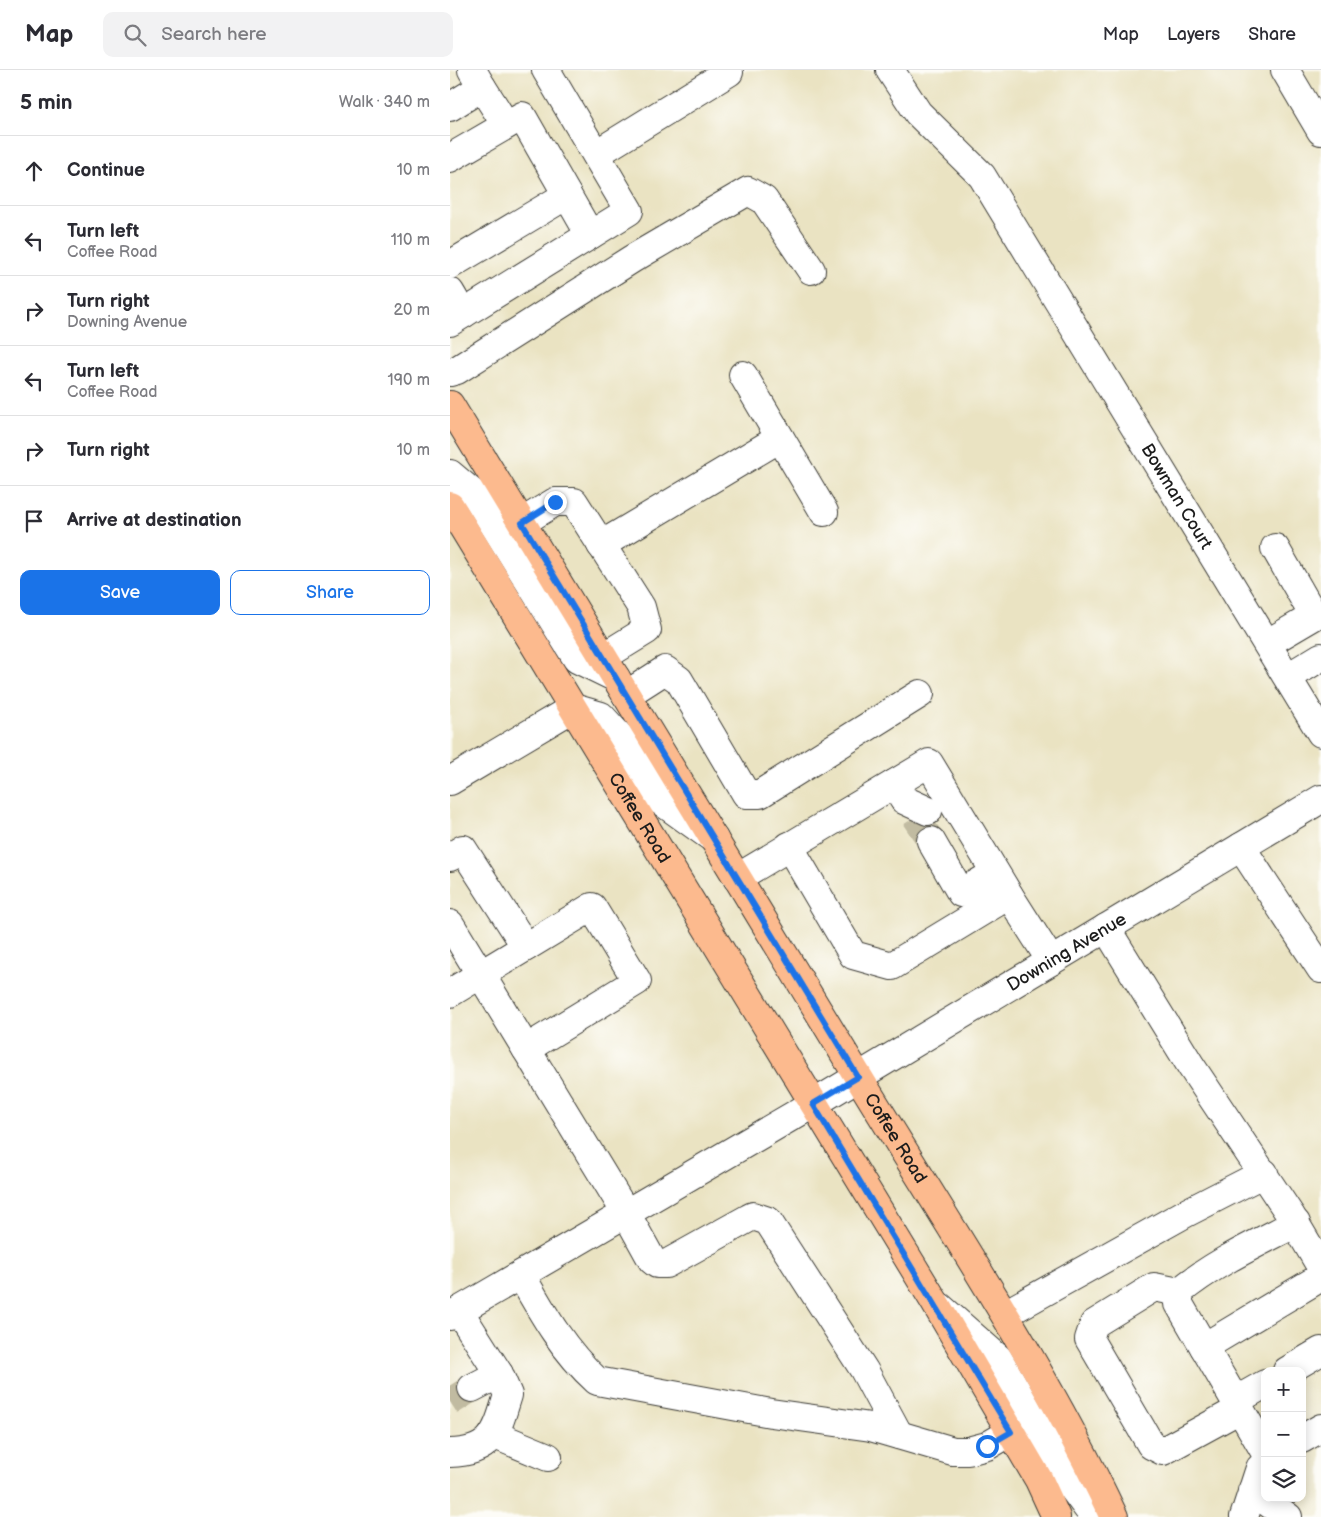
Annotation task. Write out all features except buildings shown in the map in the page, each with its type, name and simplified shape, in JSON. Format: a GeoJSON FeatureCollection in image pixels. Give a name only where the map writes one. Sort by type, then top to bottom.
{"type":"FeatureCollection","features":[{"type":"Feature","properties":{"kind":"main road","name":"Coffee Road"},"geometry":{"type":"LineString","coordinates":[[450,406],[858,1077],[1005,1314],[1086,1456],[1114,1517]]}},
{"type":"Feature","properties":{"kind":"main road","name":"Coffee Road"},"geometry":{"type":"LineString","coordinates":[[450,506],[934,1301],[1039,1480],[1056,1517]]}},
{"type":"Feature","properties":{"kind":"street"},"geometry":{"type":"LineString","coordinates":[[454,309],[590,235],[629,211],[546,70]]}},
{"type":"Feature","properties":{"kind":"street","name":"Bowman Court"},"geometry":{"type":"LineString","coordinates":[[890,70],[918,113],[982,176],[1268,643],[1321,733]]}},
{"type":"Feature","properties":{"kind":"street"},"geometry":{"type":"LineString","coordinates":[[1285,70],[1321,131]]}},
{"type":"Feature","properties":{"kind":"street"},"geometry":{"type":"LineString","coordinates":[[596,154],[729,72]]}},
{"type":"Feature","properties":{"kind":"street"},"geometry":{"type":"LineString","coordinates":[[450,107],[477,79],[506,125]]}},
{"type":"Feature","properties":{"kind":"street"},"geometry":{"type":"LineString","coordinates":[[450,158],[522,116],[590,235]]}},
{"type":"Feature","properties":{"kind":"street"},"geometry":{"type":"LineString","coordinates":[[450,372],[457,370],[632,259],[748,191],[764,200],[811,270]]}},
{"type":"Feature","properties":{"kind":"street"},"geometry":{"type":"LineString","coordinates":[[450,265],[567,194]]}},
{"type":"Feature","properties":{"kind":"street"},"geometry":{"type":"LineString","coordinates":[[743,374],[824,512]]}},
{"type":"Feature","properties":{"kind":"street"},"geometry":{"type":"LineString","coordinates":[[601,545],[780,438]]}},
{"type":"Feature","properties":{"kind":"street"},"geometry":{"type":"LineString","coordinates":[[450,474],[476,496],[577,659],[615,676],[665,670],[679,680],[746,794],[760,794],[920,694]]}},
{"type":"Feature","properties":{"kind":"street"},"geometry":{"type":"LineString","coordinates":[[522,523],[555,502],[574,502],[641,607],[647,630],[615,676]]}},
{"type":"Feature","properties":{"kind":"street"},"geometry":{"type":"LineString","coordinates":[[1268,643],[1319,618],[1275,548]]}},
{"type":"Feature","properties":{"kind":"street"},"geometry":{"type":"LineString","coordinates":[[1288,677],[1321,657]]}},
{"type":"Feature","properties":{"kind":"street"},"geometry":{"type":"LineString","coordinates":[[450,781],[573,708],[601,716],[620,737],[660,801],[714,839]]}},
{"type":"Feature","properties":{"kind":"street"},"geometry":{"type":"LineString","coordinates":[[737,878],[789,846],[909,807],[929,762],[1002,884],[1052,961]]}},
{"type":"Feature","properties":{"kind":"street","name":"Downing Avenue"},"geometry":{"type":"LineString","coordinates":[[454,1314],[813,1104],[1321,799]]}},
{"type":"Feature","properties":{"kind":"street"},"geometry":{"type":"LineString","coordinates":[[931,841],[961,894],[1002,884]]}},
{"type":"Feature","properties":{"kind":"street"},"geometry":{"type":"LineString","coordinates":[[789,846],[853,956],[892,966],[1002,884]]}},
{"type":"Feature","properties":{"kind":"street"},"geometry":{"type":"LineString","coordinates":[[1241,847],[1321,969]]}},
{"type":"Feature","properties":{"kind":"street"},"geometry":{"type":"LineString","coordinates":[[450,857],[463,849],[526,947]]}},
{"type":"Feature","properties":{"kind":"street"},"geometry":{"type":"LineString","coordinates":[[450,993],[592,907],[637,981],[526,1049]]}},
{"type":"Feature","properties":{"kind":"street"},"geometry":{"type":"LineString","coordinates":[[450,924],[652,1260],[657,1264],[666,1264],[749,1218],[754,1216],[768,1220],[864,1370],[899,1435]]}},
{"type":"Feature","properties":{"kind":"street"},"geometry":{"type":"LineString","coordinates":[[1106,928],[1191,1066],[1264,1173],[1321,1266]]}},
{"type":"Feature","properties":{"kind":"street"},"geometry":{"type":"LineString","coordinates":[[1005,1314],[1186,1213],[1264,1173]]}},
{"type":"Feature","properties":{"kind":"street"},"geometry":{"type":"LineString","coordinates":[[1261,1445],[1179,1304],[1179,1292],[1193,1280],[1223,1262],[1296,1223]]}},
{"type":"Feature","properties":{"kind":"street"},"geometry":{"type":"LineString","coordinates":[[521,1275],[556,1336],[576,1362],[596,1381],[771,1414],[871,1427],[953,1451],[987,1446],[1011,1432]]}},
{"type":"Feature","properties":{"kind":"street"},"geometry":{"type":"LineString","coordinates":[[1204,1348],[1321,1278]]}},
{"type":"Feature","properties":{"kind":"street"},"geometry":{"type":"LineString","coordinates":[[1179,1292],[1154,1288],[1094,1324],[1089,1339],[1151,1445],[1163,1451],[1237,1405],[1261,1387]]}},
{"type":"Feature","properties":{"kind":"street"},"geometry":{"type":"LineString","coordinates":[[934,1301],[998,1358],[1072,1487],[1088,1508],[1103,1517]]}},
{"type":"Feature","properties":{"kind":"street"},"geometry":{"type":"LineString","coordinates":[[450,1453],[480,1446],[495,1435],[508,1395],[498,1374],[454,1314]]}},
{"type":"Feature","properties":{"kind":"street"},"geometry":{"type":"LineString","coordinates":[[1294,1367],[1321,1351]]}},
{"type":"Feature","properties":{"kind":"street"},"geometry":{"type":"LineString","coordinates":[[472,1388],[498,1374]]}},
{"type":"Feature","properties":{"kind":"street"},"geometry":{"type":"LineString","coordinates":[[1306,1437],[1321,1428]]}},
{"type":"Feature","properties":{"kind":"street"},"geometry":{"type":"LineString","coordinates":[[495,1435],[548,1456]]}},
{"type":"Feature","properties":{"kind":"street"},"geometry":{"type":"LineString","coordinates":[[1244,1517],[1261,1467]]}},
{"type":"Feature","properties":{"kind":"street"},"geometry":{"type":"LineString","coordinates":[[1252,1491],[1288,1517]]}},
{"type":"Feature","properties":{"kind":"tunnel"},"geometry":{"type":"LineString","coordinates":[[915,817],[931,841]]}},
{"type":"Feature","properties":{"kind":"tunnel"},"geometry":{"type":"LineString","coordinates":[[450,1402],[472,1388]]}},
{"type":"Feature","properties":{"kind":"route"},"geometry":{"type":"LineString","coordinates":[[555,502],[522,523],[858,1077],[813,1104],[934,1301],[1011,1432],[987,1446]]}}]}
